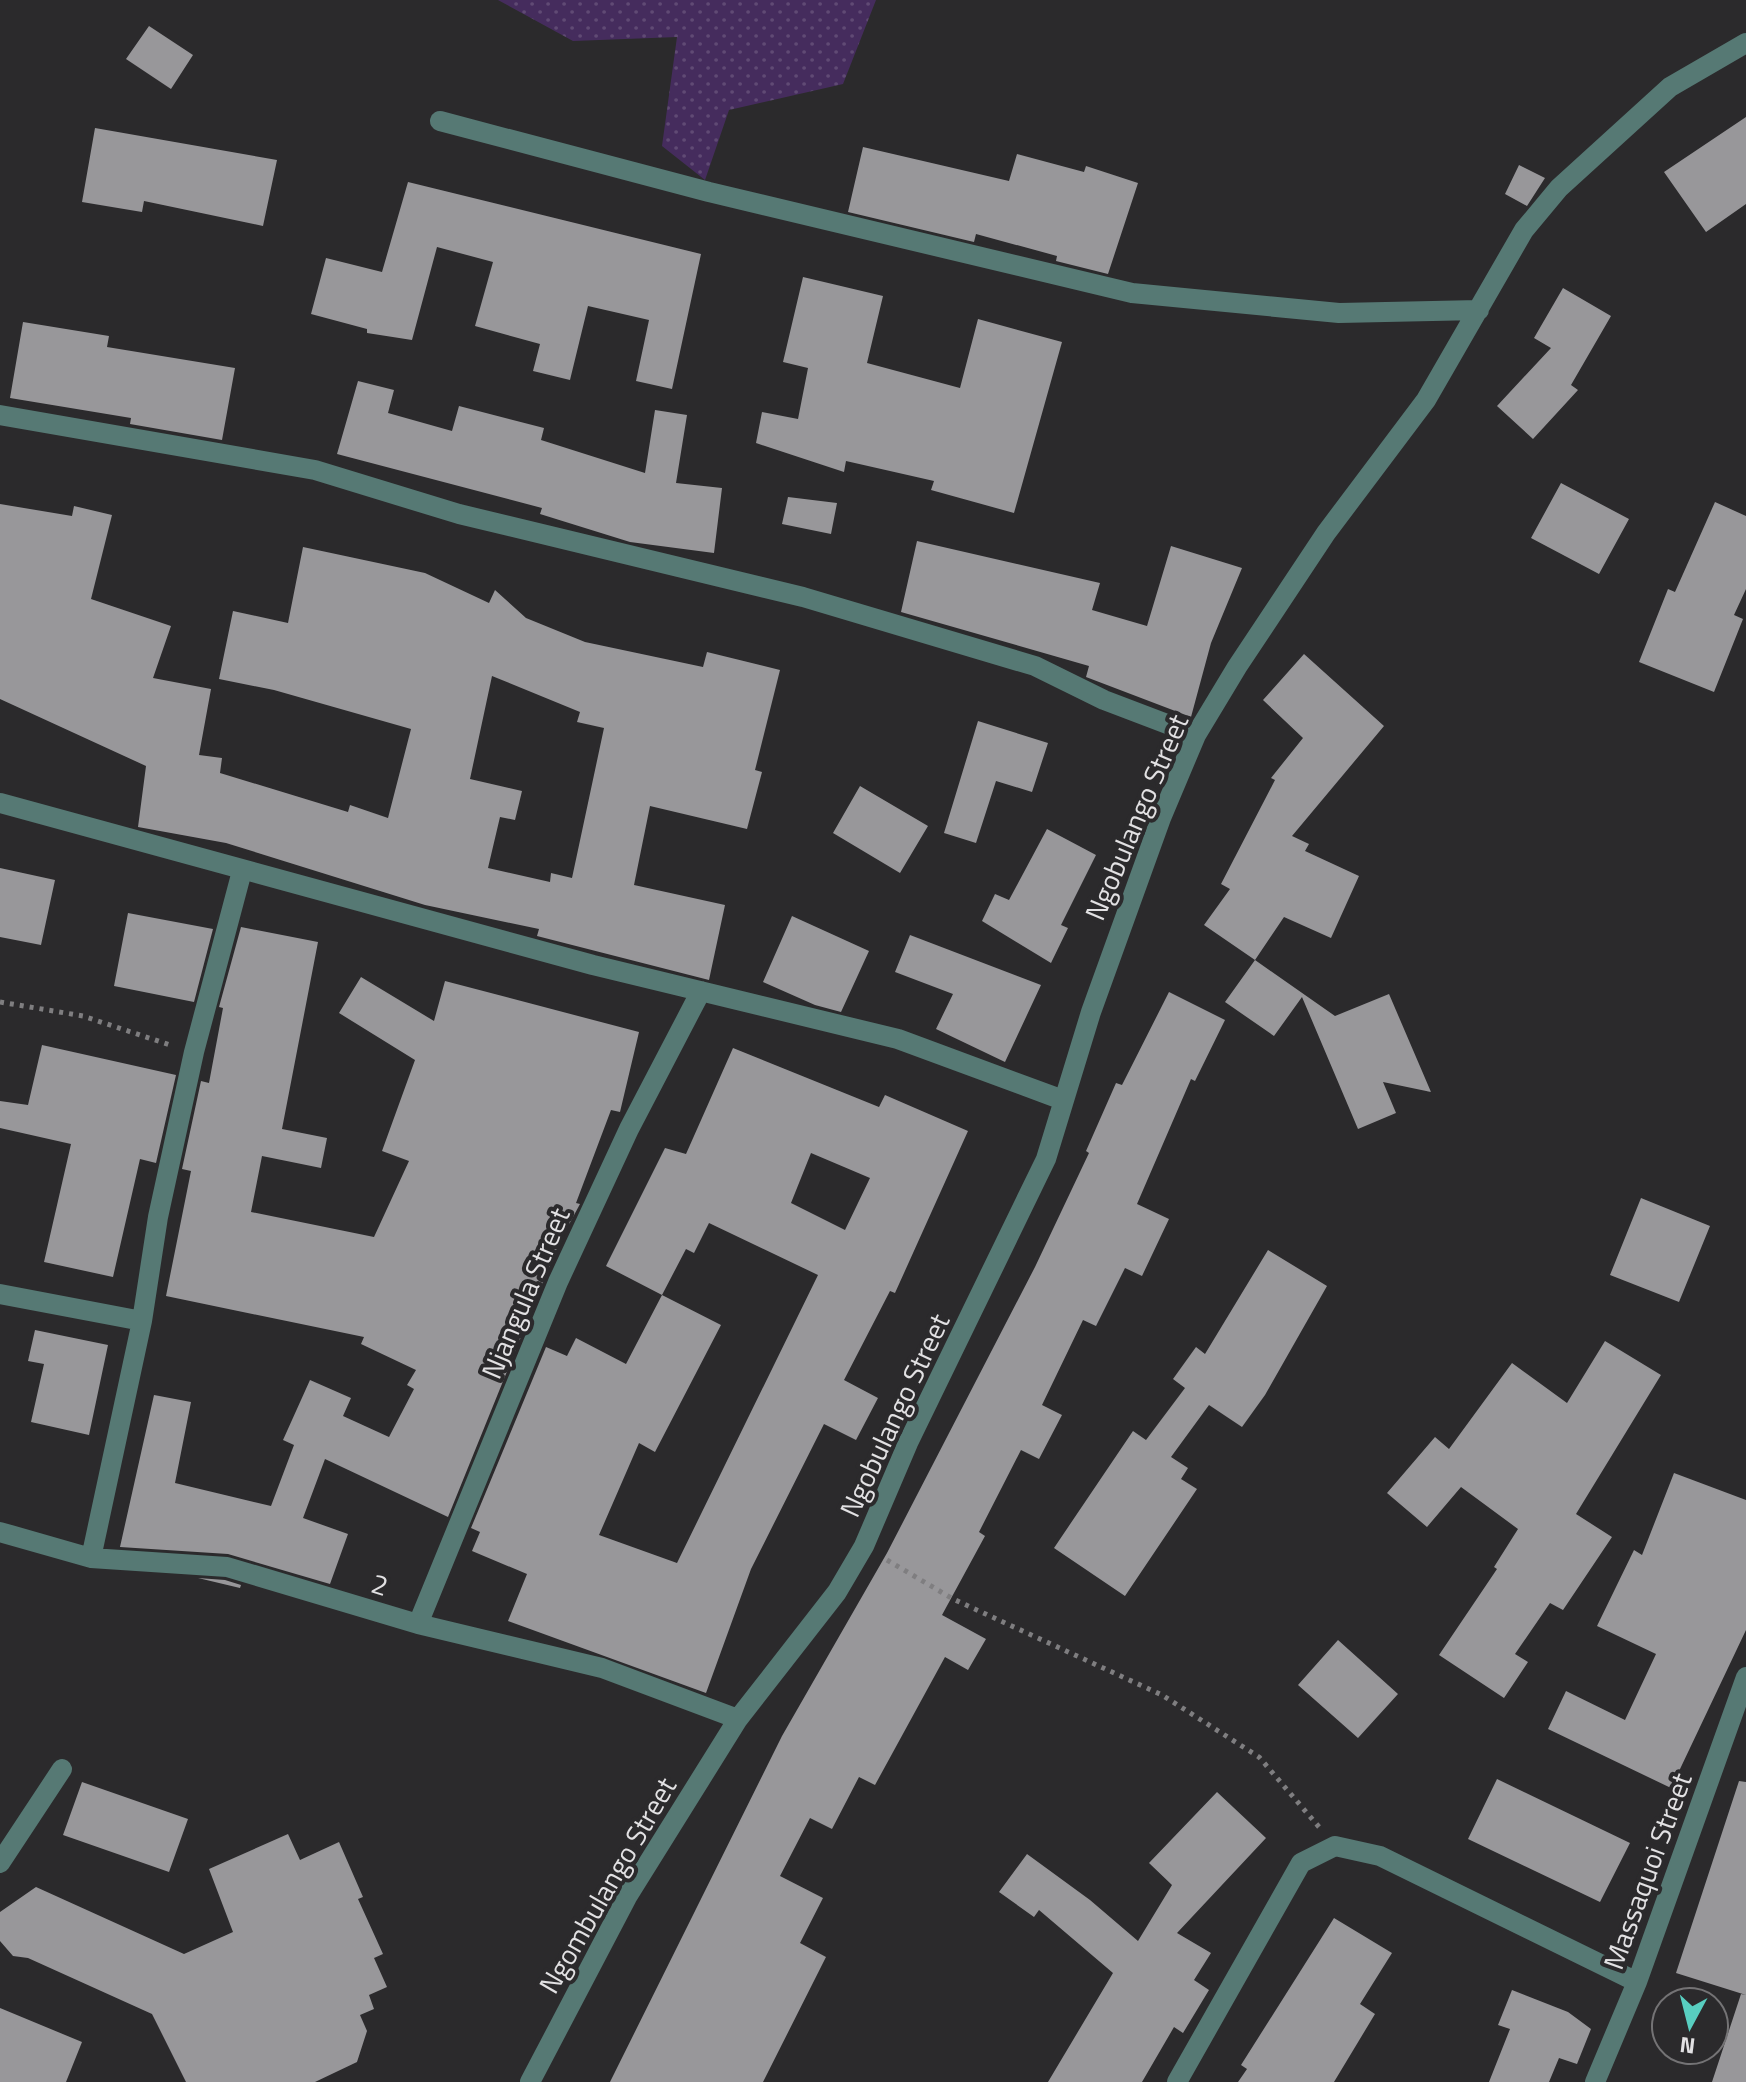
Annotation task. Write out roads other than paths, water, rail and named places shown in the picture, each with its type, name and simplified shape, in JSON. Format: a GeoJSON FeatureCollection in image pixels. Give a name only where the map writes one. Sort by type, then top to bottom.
{"type":"FeatureCollection","features":[{"type":"Feature","properties":{"kind":"street","name":"Ngobulango Street"},"geometry":{"type":"LineString","coordinates":[[738,1719],[837,1592],[864,1546],[908,1443],[1034,1184],[1120,928],[1196,735],[1326,533],[1426,400],[1524,230],[1559,188],[1670,87],[1746,43]]}},
{"type":"Feature","properties":{"kind":"street"},"geometry":{"type":"LineString","coordinates":[[440,121],[725,195],[1132,293],[1339,313],[1479,310]]}},
{"type":"Feature","properties":{"kind":"street"},"geometry":{"type":"LineString","coordinates":[[0,415],[315,470],[459,514],[803,597],[1035,666],[1104,700],[1196,735]]}},
{"type":"Feature","properties":{"kind":"street"},"geometry":{"type":"LineString","coordinates":[[0,803],[242,871],[898,1039],[1063,1100]]}},
{"type":"Feature","properties":{"kind":"street"},"geometry":{"type":"LineString","coordinates":[[91,1558],[142,1321],[158,1217],[194,1052],[242,871]]}},
{"type":"Feature","properties":{"kind":"street","name":"Njangula Street"},"geometry":{"type":"LineString","coordinates":[[418,1624],[558,1282],[629,1129],[701,991]]}},
{"type":"Feature","properties":{"kind":"street"},"geometry":{"type":"LineString","coordinates":[[0,1294],[142,1321]]}},
{"type":"Feature","properties":{"kind":"street","name":"2"},"geometry":{"type":"LineString","coordinates":[[0,1532],[91,1558],[227,1567],[418,1624],[602,1668],[738,1719]]}},
{"type":"Feature","properties":{"kind":"street","name":"Massaquoi Street"},"geometry":{"type":"LineString","coordinates":[[1595,2082],[1637,1982],[1746,1677]]}},
{"type":"Feature","properties":{"kind":"street","name":"Ngombulango Street"},"geometry":{"type":"LineString","coordinates":[[530,2082],[627,1897],[738,1719]]}},
{"type":"Feature","properties":{"kind":"street"},"geometry":{"type":"LineString","coordinates":[[0,1863],[62,1769]]}},
{"type":"Feature","properties":{"kind":"street"},"geometry":{"type":"LineString","coordinates":[[1177,2082],[1301,1863],[1335,1846],[1380,1856],[1637,1982]]}}]}
